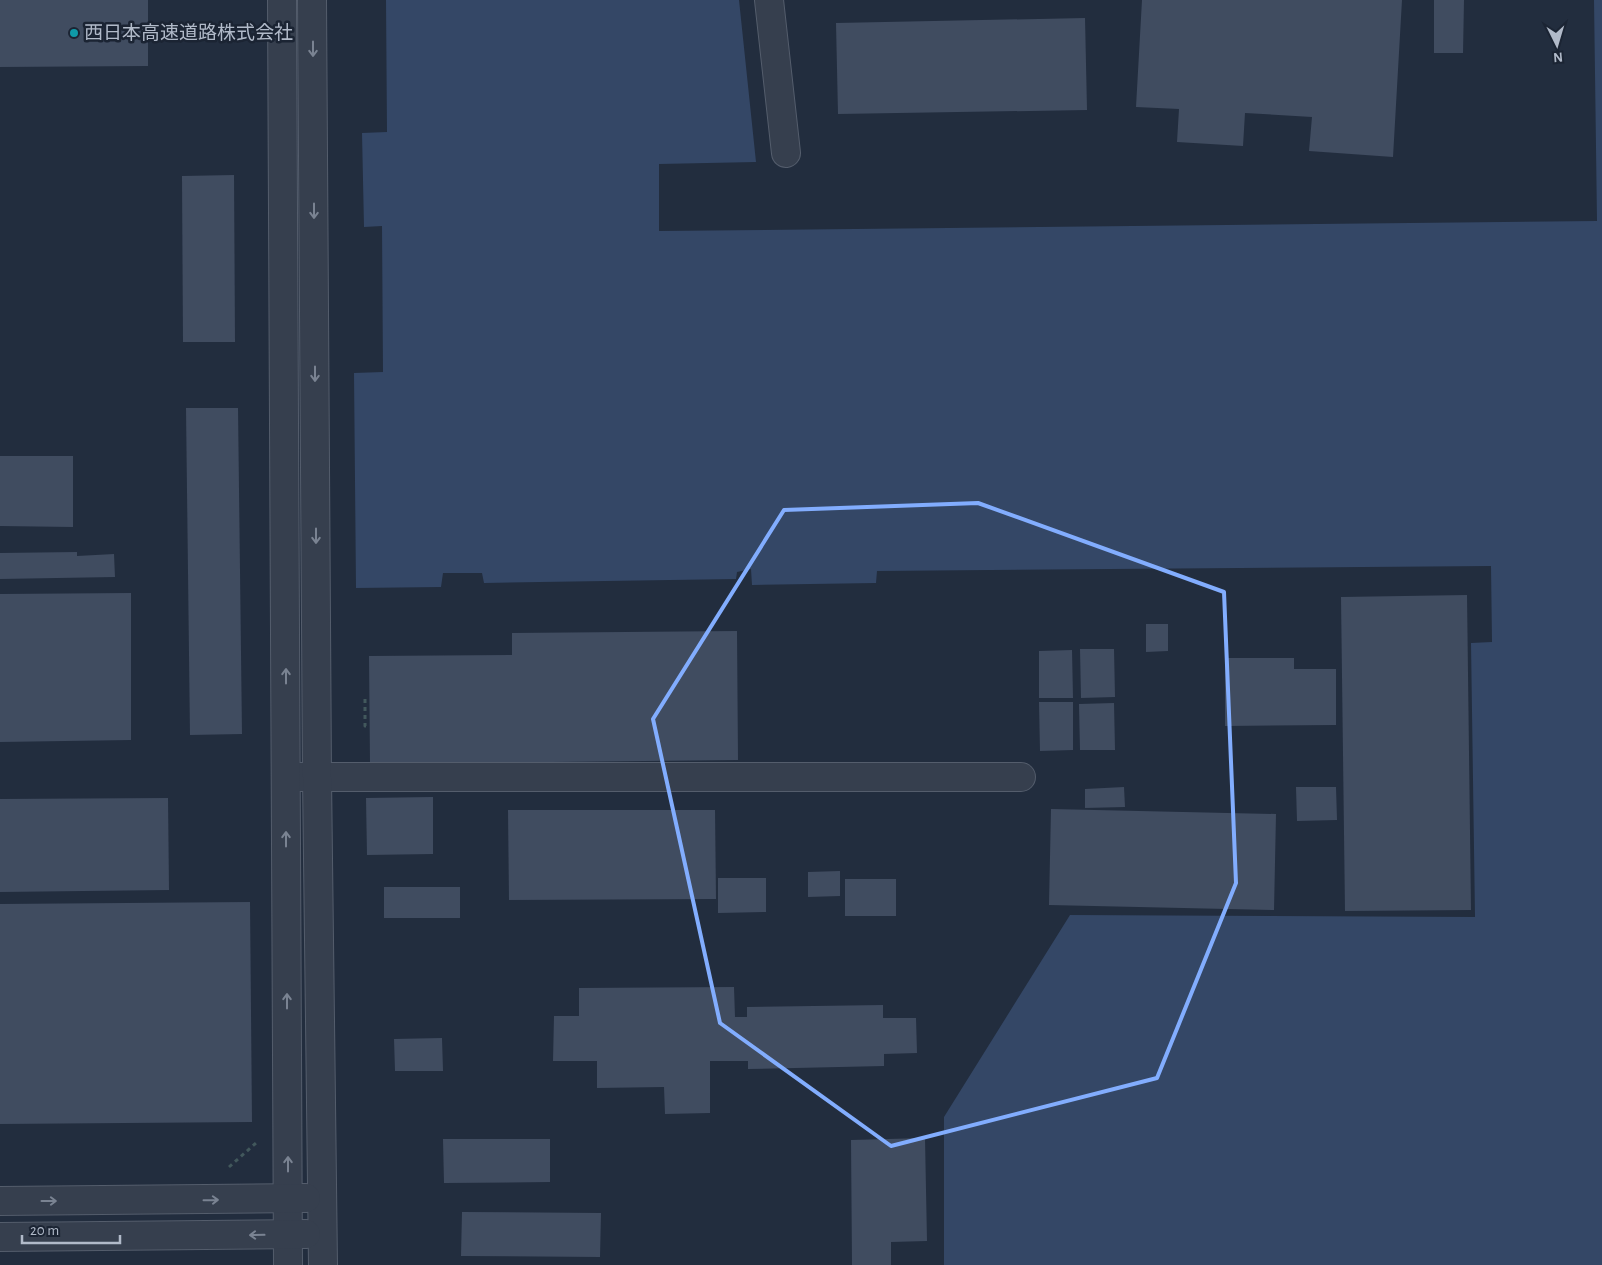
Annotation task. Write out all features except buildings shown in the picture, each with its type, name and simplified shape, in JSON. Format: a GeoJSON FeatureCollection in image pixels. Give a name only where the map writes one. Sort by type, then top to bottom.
{"type":"FeatureCollection","features":[{"type":"Feature","properties":{"kind":"street"},"geometry":{"type":"LineString","coordinates":[[282,0],[288,1265]]}},
{"type":"Feature","properties":{"kind":"street"},"geometry":{"type":"LineString","coordinates":[[312,0],[317,777],[323,1265]]}},
{"type":"Feature","properties":{"kind":"street"},"geometry":{"type":"LineString","coordinates":[[768,0],[786,153]]}},
{"type":"Feature","properties":{"kind":"street"},"geometry":{"type":"LineString","coordinates":[[286,777],[1021,777]]}},
{"type":"Feature","properties":{"kind":"street"},"geometry":{"type":"LineString","coordinates":[[0,1201],[322,1198]]}},
{"type":"Feature","properties":{"kind":"street"},"geometry":{"type":"LineString","coordinates":[[0,1237],[323,1234]]}},
{"type":"Feature","properties":{"kind":"path"},"geometry":{"type":"LineString","coordinates":[[365,699],[368,726]]}},
{"type":"Feature","properties":{"kind":"highlighted area"},"geometry":{"type":"Polygon","coordinates":[[[978,503],[1224,592],[1236,883],[1157,1078],[891,1146],[720,1023],[653,719],[784,510],[978,503]]]}},
{"type":"Feature","properties":{"kind":"water"},"geometry":{"type":"Polygon","coordinates":[[[386,0],[739,0],[756,162],[659,164],[659,231],[1597,221],[1594,0],[1602,0],[1602,1265],[944,1265],[944,1117],[1070,915],[1475,917],[1471,643],[1492,642],[1491,566],[877,571],[876,583],[752,585],[751,569],[737,572],[736,579],[484,583],[482,573],[443,573],[441,587],[356,588],[354,373],[383,372],[382,226],[364,227],[362,133],[387,132],[386,0]]]}},
{"type":"Feature","properties":{"kind":"place","name":"西日本高速道路株式会社"},"geometry":{"type":"Point","coordinates":[74,33]}}]}
